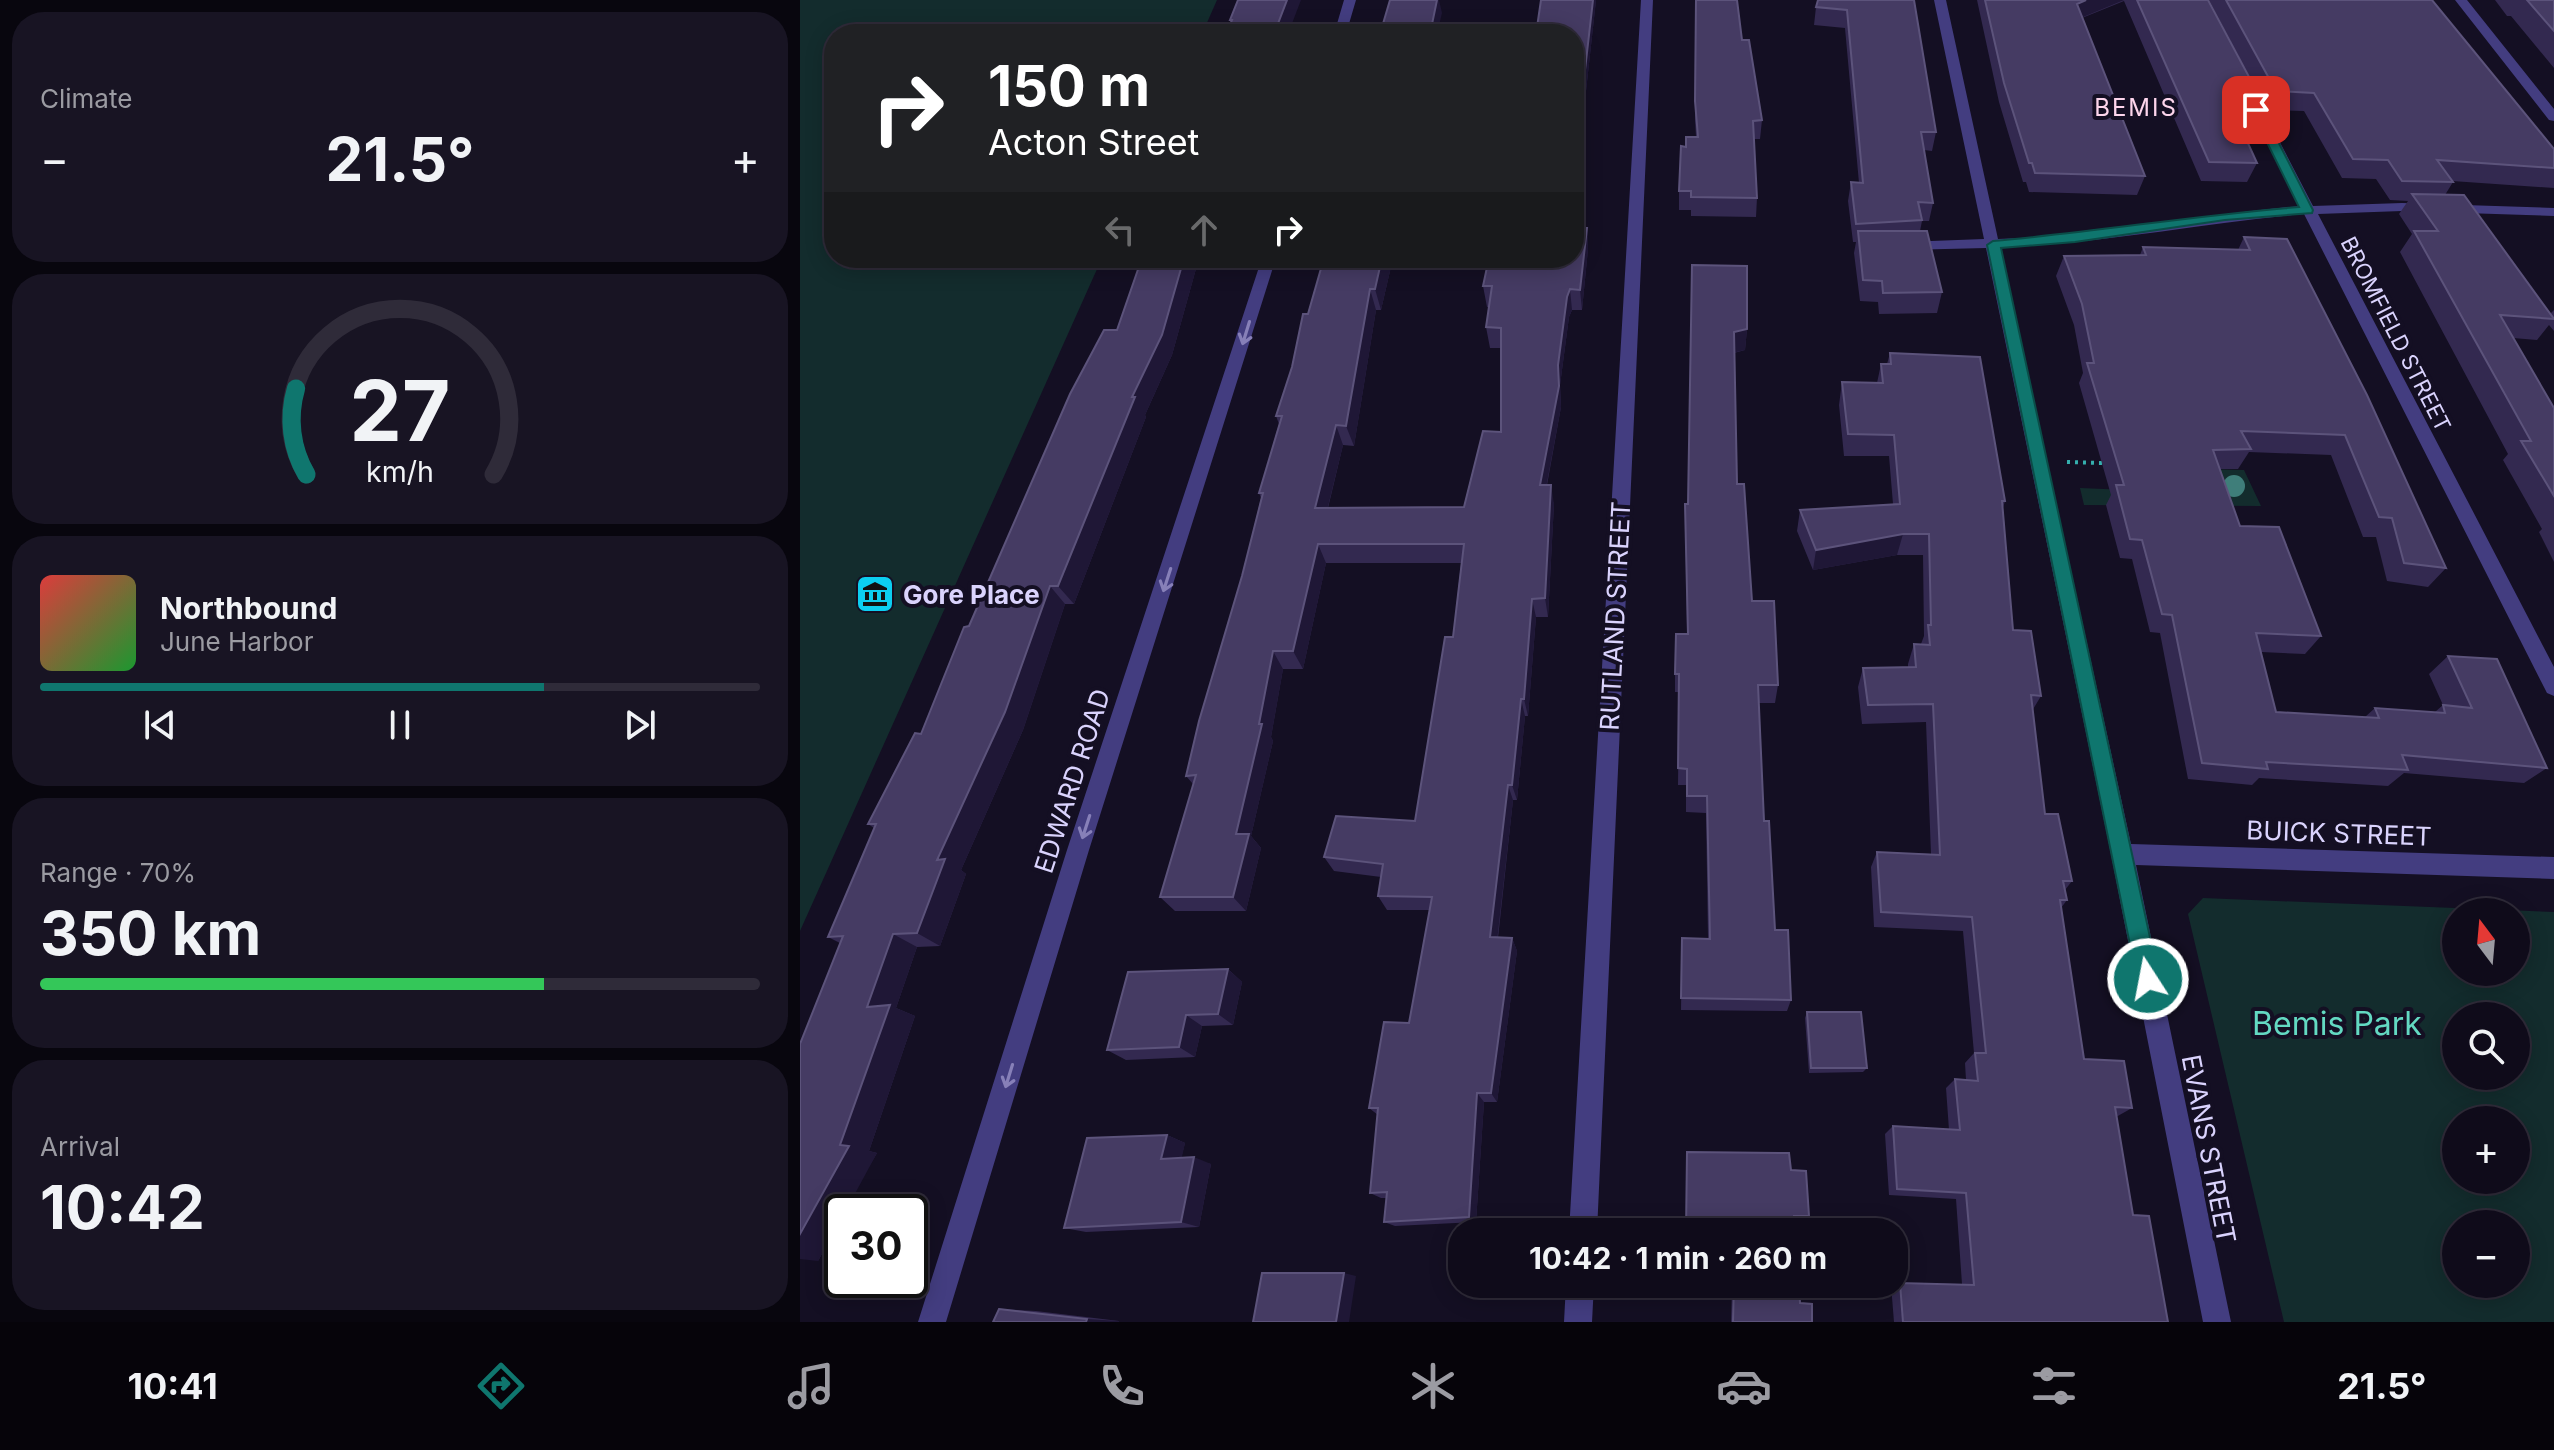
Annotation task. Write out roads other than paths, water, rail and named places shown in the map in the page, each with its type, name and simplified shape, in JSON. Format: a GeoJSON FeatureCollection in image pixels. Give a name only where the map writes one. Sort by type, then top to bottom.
{"type":"FeatureCollection","features":[{"type":"Feature","properties":{"kind":"street"},"geometry":{"type":"LineString","coordinates":[[1343,24],[1350,0]]}},
{"type":"Feature","properties":{"kind":"street","name":"RUTLAND STREET"},"geometry":{"type":"LineString","coordinates":[[1584,1218],[1647,0]]}},
{"type":"Feature","properties":{"kind":"street","name":"EVANS STREET"},"geometry":{"type":"LineString","coordinates":[[1940,0],[2122,854],[2217,1322]]}},
{"type":"Feature","properties":{"kind":"street"},"geometry":{"type":"LineString","coordinates":[[2461,0],[2554,117]]}},
{"type":"Feature","properties":{"kind":"street","name":"BROMFIELD STREET"},"geometry":{"type":"LineString","coordinates":[[2229,55],[2554,687]]}},
{"type":"Feature","properties":{"kind":"street"},"geometry":{"type":"LineString","coordinates":[[1888,247],[1993,245],[2075,238],[2225,217],[2307,210],[2402,207],[2554,212]]}},
{"type":"Feature","properties":{"kind":"street","name":"EDWARD ROAD"},"geometry":{"type":"LineString","coordinates":[[932,1322],[1078,850],[1266,268]]}},
{"type":"Feature","properties":{"kind":"street","name":"BUICK STREET"},"geometry":{"type":"LineString","coordinates":[[2122,854],[2554,868]]}},
{"type":"Feature","properties":{"kind":"street"},"geometry":{"type":"LineString","coordinates":[[1578,1322],[1579,1298]]}},
{"type":"Feature","properties":{"kind":"place","name":"Gore Place"},"geometry":{"type":"Point","coordinates":[875,594]}},
{"type":"Feature","properties":{"kind":"district","name":"BEMIS"},"geometry":{"type":"Point","coordinates":[2136,107]}},
{"type":"Feature","properties":{"kind":"park label","name":"Bemis Park"},"geometry":{"type":"Point","coordinates":[2337,1023]}}]}
